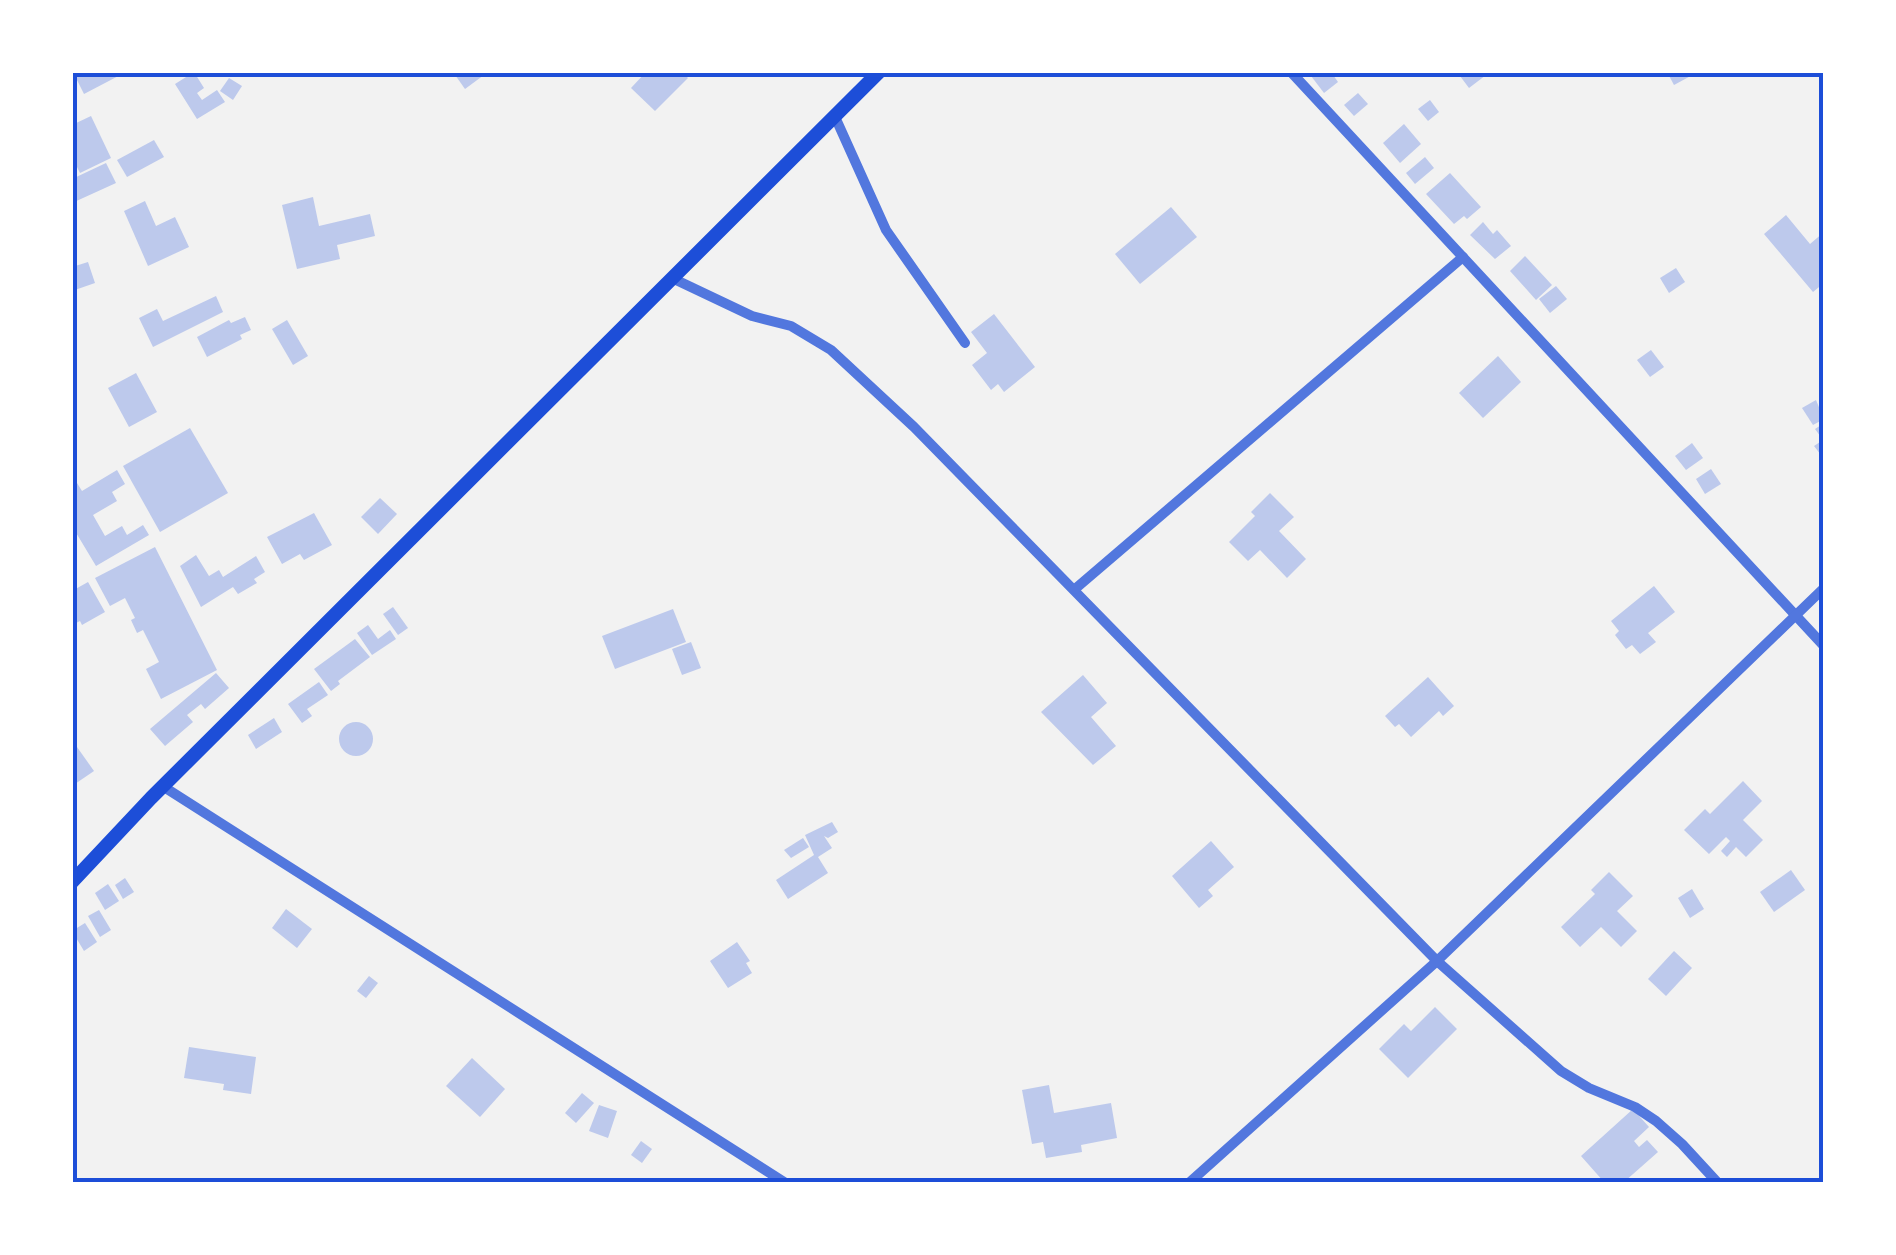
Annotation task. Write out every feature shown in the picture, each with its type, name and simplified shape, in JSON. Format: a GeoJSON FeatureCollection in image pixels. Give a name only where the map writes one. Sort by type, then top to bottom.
{"type":"FeatureCollection","features":[{"type":"Feature","properties":{"kind":"main road"},"geometry":{"type":"LineString","coordinates":[[72,882],[879,72]]}},
{"type":"Feature","properties":{"kind":"street"},"geometry":{"type":"LineString","coordinates":[[1291,72],[1824,646]]}},
{"type":"Feature","properties":{"kind":"street"},"geometry":{"type":"LineString","coordinates":[[836,118],[886,230],[965,342]]}},
{"type":"Feature","properties":{"kind":"street"},"geometry":{"type":"LineString","coordinates":[[1075,589],[1464,256]]}},
{"type":"Feature","properties":{"kind":"street"},"geometry":{"type":"LineString","coordinates":[[674,279],[752,316],[792,326],[831,350],[914,427],[1075,589],[1437,961],[1561,1072],[1636,1107],[1656,1121],[1718,1182]]}},
{"type":"Feature","properties":{"kind":"street"},"geometry":{"type":"LineString","coordinates":[[1190,1182],[1437,961],[1824,588]]}},
{"type":"Feature","properties":{"kind":"street"},"geometry":{"type":"LineString","coordinates":[[164,787],[784,1182]]}},
{"type":"Feature","properties":{"kind":"building"},"geometry":{"type":"Polygon","coordinates":[[[73,72],[126,72],[84,94],[73,72]]]}},
{"type":"Feature","properties":{"kind":"building"},"geometry":{"type":"Polygon","coordinates":[[[194,72],[204,88],[197,93],[202,100],[217,90],[225,102],[197,119],[175,84],[194,72]]]}},
{"type":"Feature","properties":{"kind":"building"},"geometry":{"type":"Polygon","coordinates":[[[453,72],[488,72],[465,89],[453,72]]]}},
{"type":"Feature","properties":{"kind":"building"},"geometry":{"type":"Polygon","coordinates":[[[646,72],[682,72],[688,78],[655,111],[631,88],[646,72]]]}},
{"type":"Feature","properties":{"kind":"building"},"geometry":{"type":"Polygon","coordinates":[[[1308,72],[1331,72],[1338,82],[1324,93],[1308,72]]]}},
{"type":"Feature","properties":{"kind":"building"},"geometry":{"type":"Polygon","coordinates":[[[1457,72],[1490,72],[1469,88],[1457,72]]]}},
{"type":"Feature","properties":{"kind":"building"},"geometry":{"type":"Polygon","coordinates":[[[1667,72],[1698,72],[1674,85],[1667,72]]]}},
{"type":"Feature","properties":{"kind":"building"},"geometry":{"type":"Polygon","coordinates":[[[229,78],[242,86],[233,100],[220,91],[229,78]]]}},
{"type":"Feature","properties":{"kind":"building"},"geometry":{"type":"Polygon","coordinates":[[[1358,93],[1368,104],[1354,116],[1344,105],[1358,93]]]}},
{"type":"Feature","properties":{"kind":"building"},"geometry":{"type":"Polygon","coordinates":[[[1430,100],[1439,112],[1428,121],[1418,109],[1430,100]]]}},
{"type":"Feature","properties":{"kind":"building"},"geometry":{"type":"Polygon","coordinates":[[[91,116],[111,158],[80,173],[72,157],[72,125],[91,116]]]}},
{"type":"Feature","properties":{"kind":"building"},"geometry":{"type":"Polygon","coordinates":[[[1404,124],[1421,144],[1400,163],[1383,143],[1404,124]]]}},
{"type":"Feature","properties":{"kind":"building"},"geometry":{"type":"Polygon","coordinates":[[[154,140],[164,157],[127,177],[117,160],[154,140]]]}},
{"type":"Feature","properties":{"kind":"building"},"geometry":{"type":"Polygon","coordinates":[[[1425,157],[1434,168],[1415,184],[1406,173],[1425,157]]]}},
{"type":"Feature","properties":{"kind":"building"},"geometry":{"type":"Polygon","coordinates":[[[106,163],[116,183],[72,203],[72,179],[106,163]]]}},
{"type":"Feature","properties":{"kind":"building"},"geometry":{"type":"Polygon","coordinates":[[[1450,173],[1481,207],[1454,224],[1426,194],[1450,173]]]}},
{"type":"Feature","properties":{"kind":"building"},"geometry":{"type":"Polygon","coordinates":[[[313,197],[319,226],[370,214],[375,236],[337,245],[340,259],[297,269],[282,205],[313,197]]]}},
{"type":"Feature","properties":{"kind":"building"},"geometry":{"type":"Polygon","coordinates":[[[145,201],[156,226],[175,217],[189,247],[148,266],[124,211],[145,201]]]}},
{"type":"Feature","properties":{"kind":"building"},"geometry":{"type":"Polygon","coordinates":[[[1171,207],[1197,237],[1140,284],[1115,254],[1171,207]]]}},
{"type":"Feature","properties":{"kind":"building"},"geometry":{"type":"Polygon","coordinates":[[[1786,215],[1810,244],[1824,232],[1824,283],[1813,292],[1764,234],[1786,215]]]}},
{"type":"Feature","properties":{"kind":"building"},"geometry":{"type":"Polygon","coordinates":[[[1483,222],[1493,234],[1497,230],[1511,246],[1495,259],[1470,235],[1483,222]]]}},
{"type":"Feature","properties":{"kind":"building"},"geometry":{"type":"Polygon","coordinates":[[[1525,256],[1552,285],[1536,300],[1510,271],[1525,256]]]}},
{"type":"Feature","properties":{"kind":"building"},"geometry":{"type":"Polygon","coordinates":[[[88,262],[95,283],[72,291],[72,267],[88,262]]]}},
{"type":"Feature","properties":{"kind":"building"},"geometry":{"type":"Polygon","coordinates":[[[1676,268],[1685,282],[1669,293],[1660,278],[1676,268]]]}},
{"type":"Feature","properties":{"kind":"building"},"geometry":{"type":"Polygon","coordinates":[[[1556,286],[1567,299],[1550,313],[1539,299],[1556,286]]]}},
{"type":"Feature","properties":{"kind":"building"},"geometry":{"type":"Polygon","coordinates":[[[216,296],[223,312],[153,347],[139,318],[157,309],[163,321],[216,296]]]}},
{"type":"Feature","properties":{"kind":"building"},"geometry":{"type":"Polygon","coordinates":[[[994,314],[1035,367],[1004,392],[998,384],[991,390],[972,365],[987,353],[971,332],[994,314]]]}},
{"type":"Feature","properties":{"kind":"building"},"geometry":{"type":"Polygon","coordinates":[[[245,317],[251,330],[207,357],[197,337],[229,320],[231,323],[245,317]]]}},
{"type":"Feature","properties":{"kind":"building"},"geometry":{"type":"Polygon","coordinates":[[[287,320],[308,356],[293,365],[272,329],[287,320]]]}},
{"type":"Feature","properties":{"kind":"building"},"geometry":{"type":"Polygon","coordinates":[[[1651,350],[1664,367],[1650,377],[1637,360],[1651,350]]]}},
{"type":"Feature","properties":{"kind":"building"},"geometry":{"type":"Polygon","coordinates":[[[1498,356],[1521,382],[1483,418],[1459,393],[1498,356]]]}},
{"type":"Feature","properties":{"kind":"building"},"geometry":{"type":"Polygon","coordinates":[[[136,373],[157,412],[129,427],[108,388],[136,373]]]}},
{"type":"Feature","properties":{"kind":"building"},"geometry":{"type":"Polygon","coordinates":[[[1816,400],[1824,419],[1813,425],[1802,408],[1816,400]]]}},
{"type":"Feature","properties":{"kind":"building"},"geometry":{"type":"Polygon","coordinates":[[[1824,423],[1824,459],[1814,446],[1823,440],[1815,429],[1824,423]]]}},
{"type":"Feature","properties":{"kind":"building"},"geometry":{"type":"Polygon","coordinates":[[[190,428],[228,493],[160,532],[123,466],[190,428]]]}},
{"type":"Feature","properties":{"kind":"building"},"geometry":{"type":"Polygon","coordinates":[[[1692,443],[1703,458],[1686,470],[1675,456],[1692,443]]]}},
{"type":"Feature","properties":{"kind":"building"},"geometry":{"type":"Polygon","coordinates":[[[1711,469],[1721,484],[1705,494],[1696,479],[1711,469]]]}},
{"type":"Feature","properties":{"kind":"building"},"geometry":{"type":"Polygon","coordinates":[[[117,470],[125,484],[112,492],[117,501],[93,515],[105,536],[122,526],[127,535],[143,525],[149,535],[96,566],[72,526],[72,475],[82,491],[117,470]]]}},
{"type":"Feature","properties":{"kind":"building"},"geometry":{"type":"Polygon","coordinates":[[[1270,493],[1294,517],[1279,531],[1306,559],[1287,578],[1260,550],[1248,561],[1229,542],[1255,516],[1251,512],[1270,493]]]}},
{"type":"Feature","properties":{"kind":"building"},"geometry":{"type":"Polygon","coordinates":[[[380,498],[397,514],[378,534],[361,517],[380,498]]]}},
{"type":"Feature","properties":{"kind":"building"},"geometry":{"type":"Polygon","coordinates":[[[314,513],[332,545],[304,560],[300,554],[282,564],[267,537],[314,513]]]}},
{"type":"Feature","properties":{"kind":"building"},"geometry":{"type":"Polygon","coordinates":[[[155,547],[217,670],[161,699],[146,669],[159,662],[143,630],[137,633],[125,598],[110,606],[95,578],[155,547]]]}},
{"type":"Feature","properties":{"kind":"building"},"geometry":{"type":"Polygon","coordinates":[[[196,555],[209,576],[219,570],[223,577],[256,556],[265,572],[254,579],[257,583],[238,594],[233,587],[201,607],[180,566],[196,555]]]}},
{"type":"Feature","properties":{"kind":"building"},"geometry":{"type":"Polygon","coordinates":[[[88,582],[105,612],[82,625],[80,621],[72,625],[72,591],[88,582]]]}},
{"type":"Feature","properties":{"kind":"building"},"geometry":{"type":"Polygon","coordinates":[[[1654,586],[1675,612],[1648,633],[1656,642],[1640,654],[1632,645],[1626,649],[1615,635],[1619,631],[1611,621],[1654,586]]]}},
{"type":"Feature","properties":{"kind":"building"},"geometry":{"type":"Polygon","coordinates":[[[393,607],[408,628],[398,635],[383,614],[393,607]]]}},
{"type":"Feature","properties":{"kind":"building"},"geometry":{"type":"Polygon","coordinates":[[[673,609],[686,642],[615,669],[602,636],[673,609]]]}},
{"type":"Feature","properties":{"kind":"building"},"geometry":{"type":"Polygon","coordinates":[[[368,625],[378,639],[390,630],[396,639],[372,655],[357,633],[368,625]]]}},
{"type":"Feature","properties":{"kind":"building"},"geometry":{"type":"Polygon","coordinates":[[[355,639],[370,657],[331,691],[314,669],[355,639]]]}},
{"type":"Feature","properties":{"kind":"building"},"geometry":{"type":"Polygon","coordinates":[[[691,642],[701,668],[682,675],[672,649],[691,642]]]}},
{"type":"Feature","properties":{"kind":"building"},"geometry":{"type":"Polygon","coordinates":[[[216,673],[229,688],[205,709],[201,704],[187,715],[193,722],[165,746],[150,729],[216,673]]]}},
{"type":"Feature","properties":{"kind":"building"},"geometry":{"type":"Polygon","coordinates":[[[1083,675],[1107,703],[1091,717],[1116,746],[1093,765],[1041,712],[1083,675]]]}},
{"type":"Feature","properties":{"kind":"building"},"geometry":{"type":"Polygon","coordinates":[[[1428,677],[1454,706],[1443,716],[1439,711],[1411,737],[1385,716],[1428,677]]]}},
{"type":"Feature","properties":{"kind":"building"},"geometry":{"type":"Polygon","coordinates":[[[319,682],[328,695],[307,709],[312,716],[302,723],[288,704],[319,682]]]}},
{"type":"Feature","properties":{"kind":"building"},"geometry":{"type":"Polygon","coordinates":[[[274,718],[282,732],[256,749],[248,735],[274,718]]]}},
{"type":"Feature","properties":{"kind":"building"},"geometry":{"type":"Polygon","coordinates":[[[356,722],[368,727],[373,739],[368,751],[356,756],[344,751],[339,739],[344,727],[356,722]]]}},
{"type":"Feature","properties":{"kind":"building"},"geometry":{"type":"Polygon","coordinates":[[[77,747],[94,771],[72,786],[72,750],[77,747]]]}},
{"type":"Feature","properties":{"kind":"building"},"geometry":{"type":"Polygon","coordinates":[[[1743,781],[1762,801],[1743,820],[1763,840],[1746,857],[1736,847],[1727,857],[1721,851],[1730,841],[1726,837],[1709,854],[1684,830],[1705,809],[1710,814],[1743,781]]]}},
{"type":"Feature","properties":{"kind":"building"},"geometry":{"type":"Polygon","coordinates":[[[832,822],[838,832],[828,838],[824,836],[832,848],[818,857],[828,873],[788,899],[776,880],[814,855],[805,835],[832,822]]]}},
{"type":"Feature","properties":{"kind":"building"},"geometry":{"type":"Polygon","coordinates":[[[803,838],[809,847],[791,858],[784,850],[803,838]]]}},
{"type":"Feature","properties":{"kind":"building"},"geometry":{"type":"Polygon","coordinates":[[[1211,841],[1234,867],[1208,890],[1213,896],[1199,908],[1172,876],[1211,841]]]}},
{"type":"Feature","properties":{"kind":"building"},"geometry":{"type":"Polygon","coordinates":[[[1791,870],[1805,890],[1774,912],[1760,892],[1791,870]]]}},
{"type":"Feature","properties":{"kind":"building"},"geometry":{"type":"Polygon","coordinates":[[[1609,872],[1633,896],[1617,911],[1637,931],[1621,947],[1601,927],[1580,947],[1561,927],[1595,894],[1591,890],[1609,872]]]}},
{"type":"Feature","properties":{"kind":"building"},"geometry":{"type":"Polygon","coordinates":[[[125,878],[134,892],[123,899],[115,885],[125,878]]]}},
{"type":"Feature","properties":{"kind":"building"},"geometry":{"type":"Polygon","coordinates":[[[108,884],[119,901],[105,910],[95,893],[108,884]]]}},
{"type":"Feature","properties":{"kind":"building"},"geometry":{"type":"Polygon","coordinates":[[[1692,889],[1704,909],[1690,918],[1678,898],[1692,889]]]}},
{"type":"Feature","properties":{"kind":"building"},"geometry":{"type":"Polygon","coordinates":[[[286,909],[312,929],[297,948],[272,928],[286,909]]]}},
{"type":"Feature","properties":{"kind":"building"},"geometry":{"type":"Polygon","coordinates":[[[99,910],[111,930],[100,937],[88,916],[99,910]]]}},
{"type":"Feature","properties":{"kind":"building"},"geometry":{"type":"Polygon","coordinates":[[[85,923],[97,942],[84,951],[72,931],[85,923]]]}},
{"type":"Feature","properties":{"kind":"building"},"geometry":{"type":"Polygon","coordinates":[[[737,942],[750,961],[746,963],[752,973],[728,988],[710,961],[737,942]]]}},
{"type":"Feature","properties":{"kind":"building"},"geometry":{"type":"Polygon","coordinates":[[[1674,951],[1692,968],[1666,996],[1648,979],[1674,951]]]}},
{"type":"Feature","properties":{"kind":"building"},"geometry":{"type":"Polygon","coordinates":[[[369,976],[378,983],[366,998],[357,991],[369,976]]]}},
{"type":"Feature","properties":{"kind":"building"},"geometry":{"type":"Polygon","coordinates":[[[1435,1007],[1457,1029],[1408,1078],[1379,1049],[1404,1024],[1411,1031],[1435,1007]]]}},
{"type":"Feature","properties":{"kind":"building"},"geometry":{"type":"Polygon","coordinates":[[[189,1047],[256,1057],[251,1094],[223,1090],[224,1084],[184,1078],[189,1047]]]}},
{"type":"Feature","properties":{"kind":"building"},"geometry":{"type":"Polygon","coordinates":[[[472,1058],[505,1089],[480,1117],[446,1086],[472,1058]]]}},
{"type":"Feature","properties":{"kind":"building"},"geometry":{"type":"Polygon","coordinates":[[[1049,1085],[1054,1113],[1111,1103],[1117,1138],[1081,1145],[1082,1152],[1046,1158],[1043,1142],[1032,1144],[1022,1090],[1049,1085]]]}},
{"type":"Feature","properties":{"kind":"building"},"geometry":{"type":"Polygon","coordinates":[[[582,1093],[594,1103],[576,1123],[565,1113],[582,1093]]]}},
{"type":"Feature","properties":{"kind":"building"},"geometry":{"type":"Polygon","coordinates":[[[599,1105],[617,1111],[608,1138],[589,1131],[599,1105]]]}},
{"type":"Feature","properties":{"kind":"building"},"geometry":{"type":"Polygon","coordinates":[[[1633,1109],[1649,1127],[1634,1141],[1639,1147],[1647,1140],[1658,1152],[1624,1182],[1604,1182],[1581,1156],[1633,1109]]]}},
{"type":"Feature","properties":{"kind":"building"},"geometry":{"type":"Polygon","coordinates":[[[641,1141],[652,1149],[642,1163],[631,1155],[641,1141]]]}}]}
